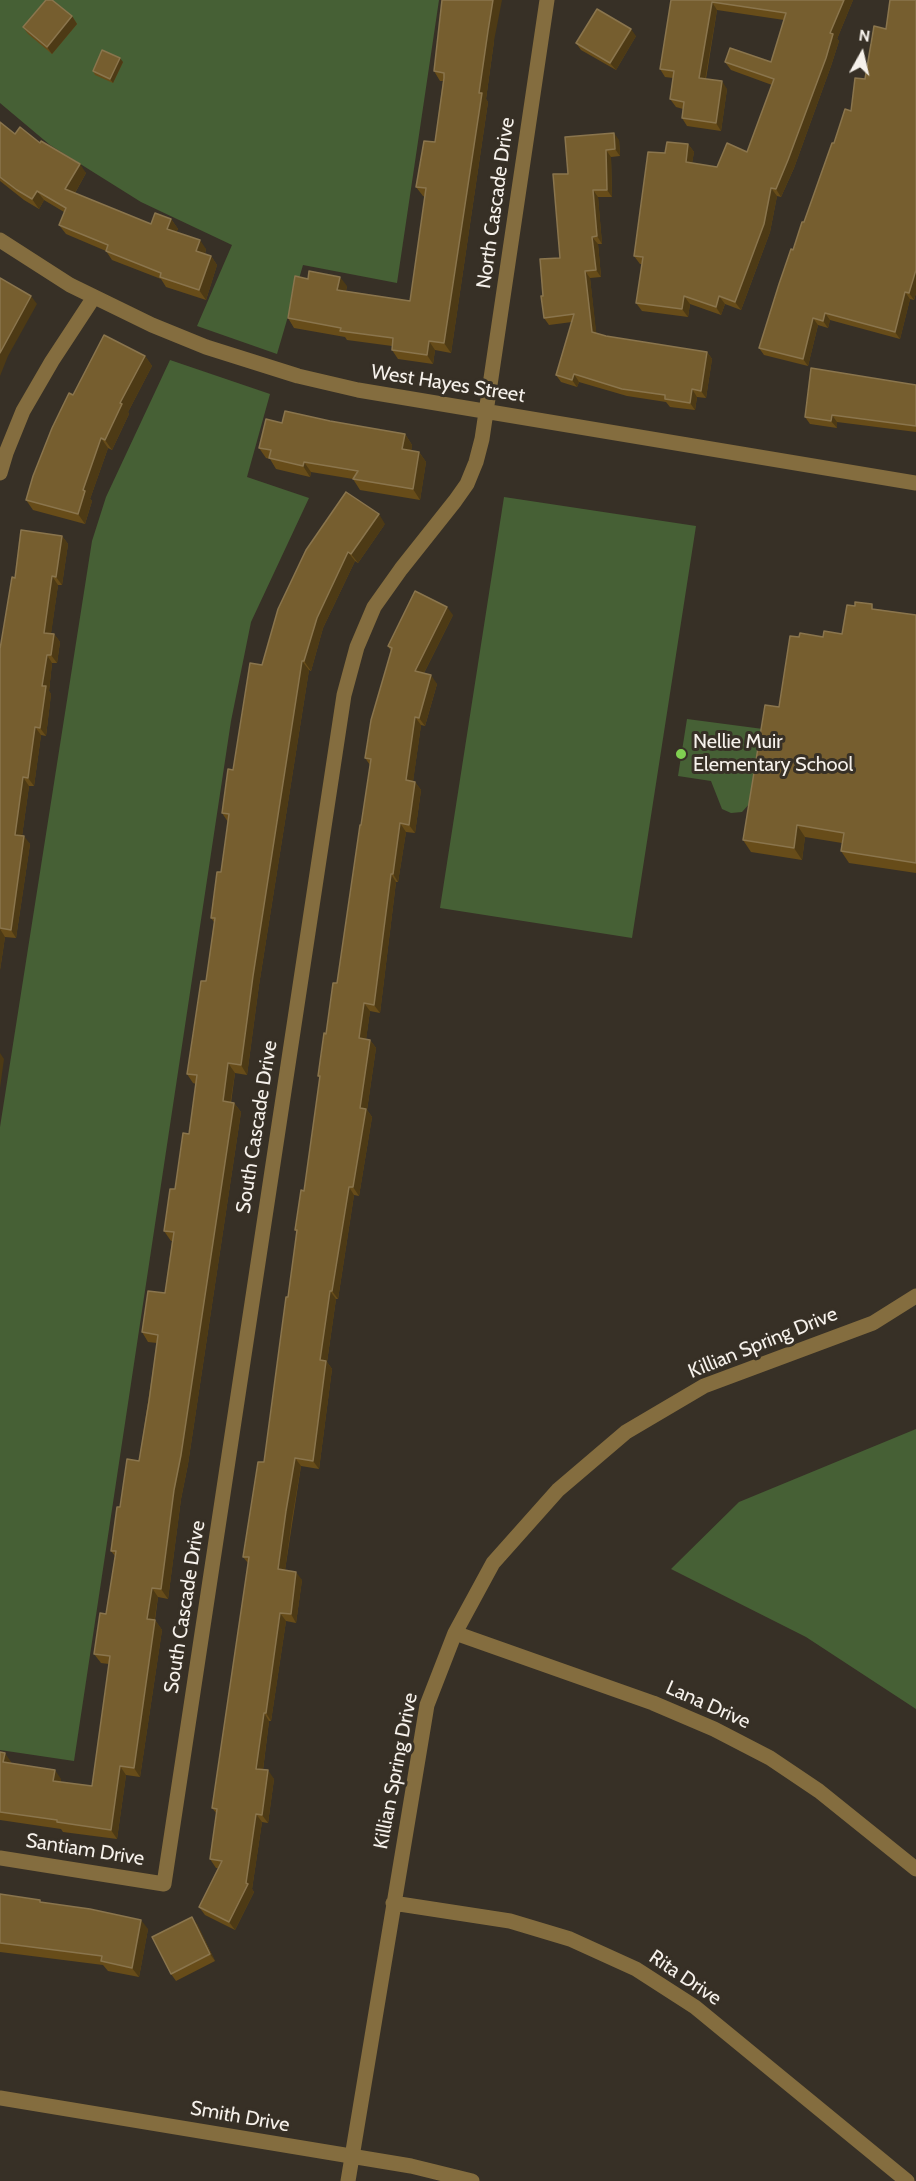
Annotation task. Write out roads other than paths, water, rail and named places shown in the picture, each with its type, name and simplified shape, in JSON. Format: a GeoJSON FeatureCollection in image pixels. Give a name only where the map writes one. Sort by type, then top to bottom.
{"type":"FeatureCollection","features":[{"type":"Feature","properties":{"kind":"street","name":"North Cascade Drive"},"geometry":{"type":"LineString","coordinates":[[486,411],[547,0]]}},
{"type":"Feature","properties":{"kind":"street","name":"West Hayes Street"},"geometry":{"type":"LineString","coordinates":[[0,240],[94,297],[179,337],[272,369],[358,390],[916,483]]}},
{"type":"Feature","properties":{"kind":"street"},"geometry":{"type":"LineString","coordinates":[[0,473],[23,411],[52,361],[94,297]]}},
{"type":"Feature","properties":{"kind":"street","name":"South Cascade Drive"},"geometry":{"type":"LineString","coordinates":[[164,1884],[344,695],[357,647],[374,607],[467,484],[482,439],[486,411]]}},
{"type":"Feature","properties":{"kind":"street","name":"Killian Spring Drive"},"geometry":{"type":"LineString","coordinates":[[348,2181],[427,1705],[455,1633],[493,1563],[558,1490],[626,1432],[704,1386],[873,1323],[916,1296]]}},
{"type":"Feature","properties":{"kind":"street","name":"Lana Drive"},"geometry":{"type":"LineString","coordinates":[[455,1633],[653,1703],[714,1729],[780,1764],[913,1860]]}},
{"type":"Feature","properties":{"kind":"street","name":"Santiam Drive"},"geometry":{"type":"LineString","coordinates":[[0,1858],[164,1884]]}},
{"type":"Feature","properties":{"kind":"street","name":"Rita Drive"},"geometry":{"type":"LineString","coordinates":[[393,1903],[510,1921],[570,1940],[636,1969],[695,2007],[907,2181]]}},
{"type":"Feature","properties":{"kind":"street","name":"Smith Drive"},"geometry":{"type":"LineString","coordinates":[[0,2098],[411,2166],[472,2181]]}},
{"type":"Feature","properties":{"kind":"place","name":"Nellie Muir Elementary School"},"geometry":{"type":"Point","coordinates":[681,754]}}]}
